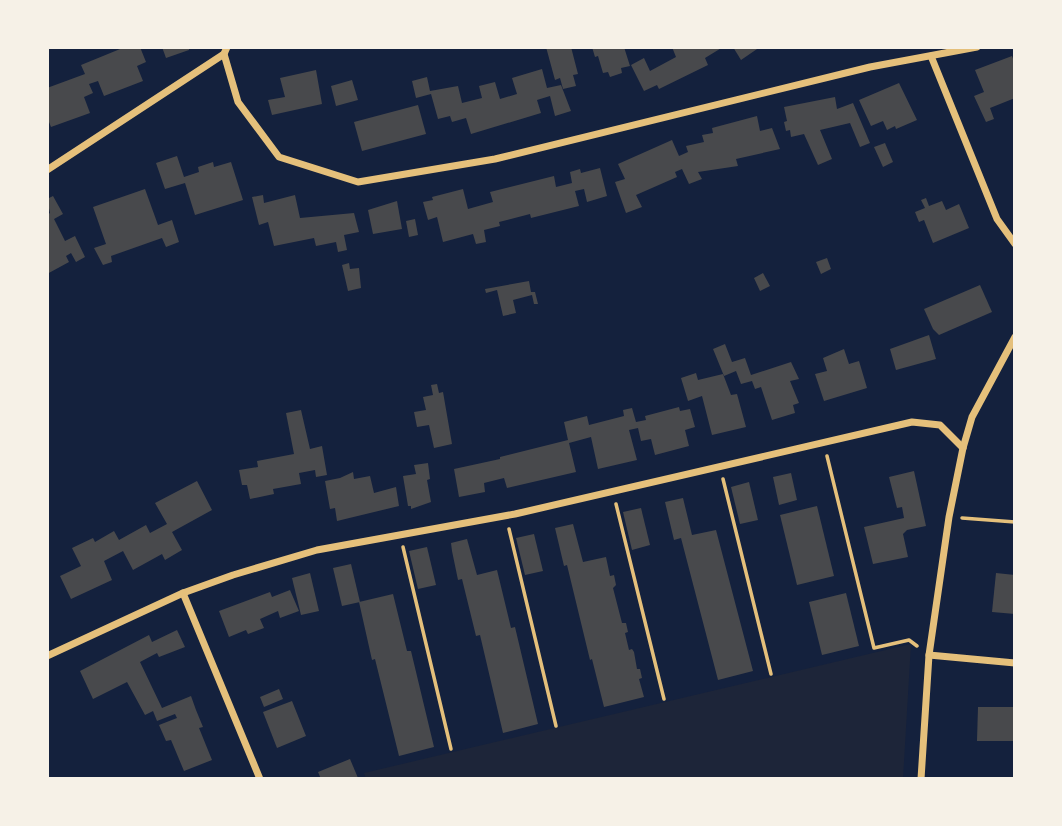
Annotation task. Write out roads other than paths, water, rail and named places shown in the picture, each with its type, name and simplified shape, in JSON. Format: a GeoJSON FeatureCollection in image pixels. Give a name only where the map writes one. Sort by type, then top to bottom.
{"type":"FeatureCollection","features":[{"type":"Feature","properties":{"kind":"street"},"geometry":{"type":"LineString","coordinates":[[47,170],[226,51],[238,102],[279,157],[358,182],[495,159],[870,67],[977,47]]}},
{"type":"Feature","properties":{"kind":"street"},"geometry":{"type":"LineString","coordinates":[[931,56],[998,219],[1015,244]]}},
{"type":"Feature","properties":{"kind":"street"},"geometry":{"type":"LineString","coordinates":[[921,779],[929,655],[949,517],[963,448],[972,417],[1015,337]]}},
{"type":"Feature","properties":{"kind":"street"},"geometry":{"type":"LineString","coordinates":[[47,656],[183,593],[317,550],[506,516],[912,422],[940,425],[963,448]]}},
{"type":"Feature","properties":{"kind":"street"},"geometry":{"type":"LineString","coordinates":[[183,593],[260,779]]}},
{"type":"Feature","properties":{"kind":"street"},"geometry":{"type":"LineString","coordinates":[[929,655],[1015,663]]}}]}
